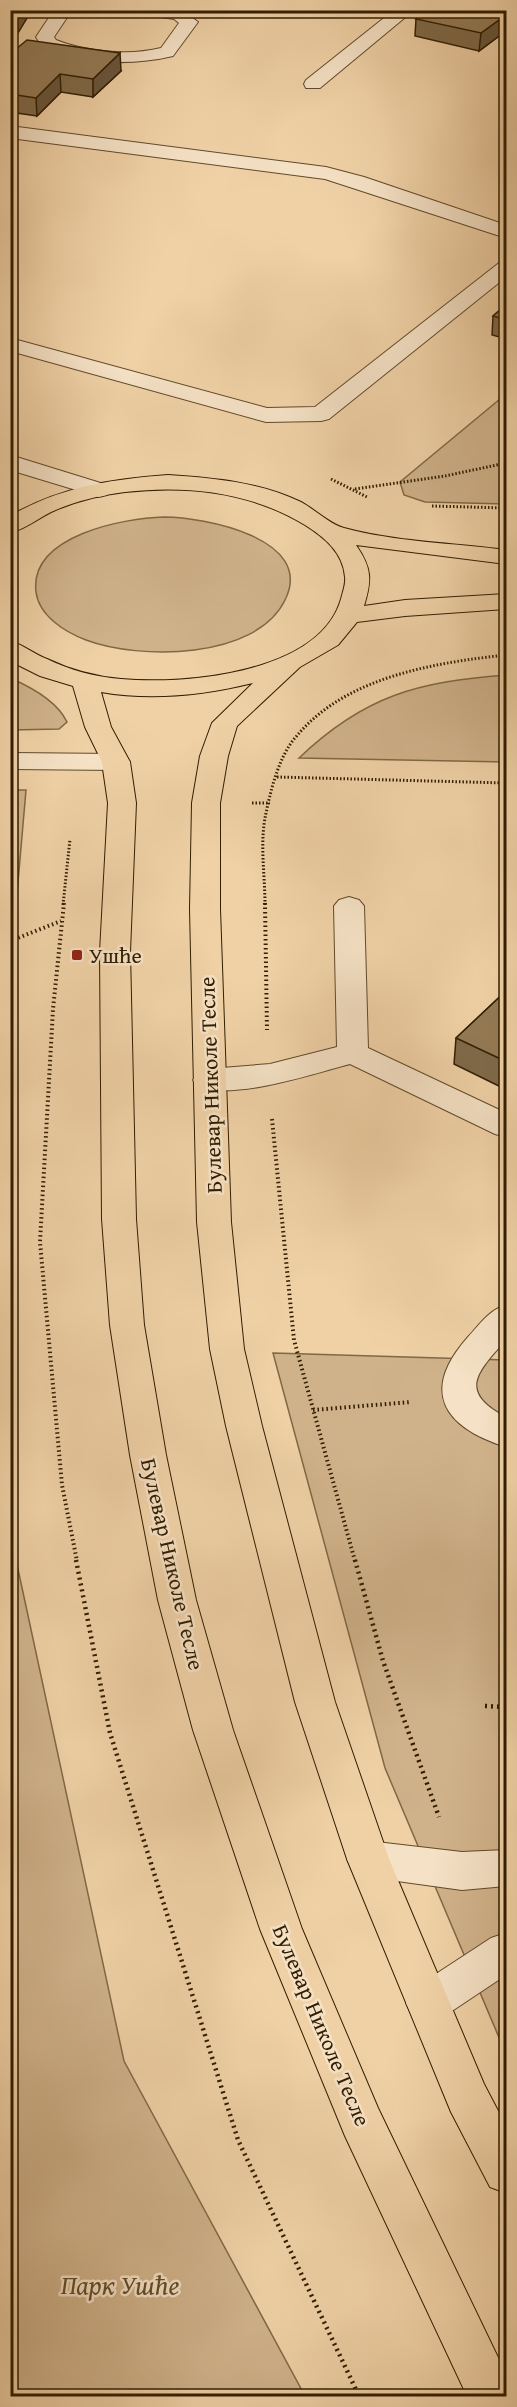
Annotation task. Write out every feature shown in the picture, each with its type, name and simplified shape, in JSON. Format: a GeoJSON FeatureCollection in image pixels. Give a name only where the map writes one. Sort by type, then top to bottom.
{"type":"FeatureCollection","features":[{"type":"Feature","properties":{"kind":"main road"},"geometry":{"type":"LineString","coordinates":[[10,526],[54,503],[99,490],[127,485],[185,483],[242,490],[294,507],[335,534],[347,549],[355,565],[358,582],[356,599],[348,616],[334,633],[315,649],[290,663],[260,674],[192,687],[146,689],[84,681],[50,670],[10,649]]}},
{"type":"Feature","properties":{"kind":"main road"},"geometry":{"type":"LineString","coordinates":[[335,534],[400,545],[507,557]]}},
{"type":"Feature","properties":{"kind":"main road"},"geometry":{"type":"LineString","coordinates":[[348,616],[405,608],[507,602]]}},
{"type":"Feature","properties":{"kind":"main road","name":"Булевар Николе Тесле"},"geometry":{"type":"LineString","coordinates":[[290,663],[225,723],[214,756],[206,803],[205,909],[214,1222],[227,1349],[244,1426],[315,1702],[368,1859],[467,2097],[507,2171]]}},
{"type":"Feature","properties":{"kind":"main road","name":"Булевар Николе Тесле"},"geometry":{"type":"LineString","coordinates":[[84,681],[98,727],[116,762],[122,803],[115,952],[119,1219],[127,1325],[148,1455],[177,1600],[213,1730],[281,1929],[361,2121],[492,2397]]}},
{"type":"Feature","properties":{"kind":"street"},"geometry":{"type":"LineString","coordinates":[[63,10],[45,37],[49,44],[64,50],[137,58],[167,52],[189,22],[179,15],[149,10]]}},
{"type":"Feature","properties":{"kind":"street"},"geometry":{"type":"LineString","coordinates":[[313,84],[406,10]]}},
{"type":"Feature","properties":{"kind":"street"},"geometry":{"type":"LineString","coordinates":[[10,132],[326,173],[357,181],[507,232]]}},
{"type":"Feature","properties":{"kind":"street"},"geometry":{"type":"LineString","coordinates":[[10,344],[266,415],[321,414],[507,267]]}},
{"type":"Feature","properties":{"kind":"street"},"geometry":{"type":"LineString","coordinates":[[10,462],[99,490]]}},
{"type":"Feature","properties":{"kind":"street"},"geometry":{"type":"LineString","coordinates":[[10,761],[116,762]]}},
{"type":"Feature","properties":{"kind":"street"},"geometry":{"type":"LineString","coordinates":[[349,906],[353,1053]]}},
{"type":"Feature","properties":{"kind":"street"},"geometry":{"type":"LineString","coordinates":[[209,1080],[270,1075],[353,1053],[507,1126]]}},
{"type":"Feature","properties":{"kind":"street"},"geometry":{"type":"LineString","coordinates":[[507,1318],[461,1369],[458,1383],[460,1397],[472,1414],[507,1433]]}},
{"type":"Feature","properties":{"kind":"street"},"geometry":{"type":"LineString","coordinates":[[368,1859],[462,1870],[507,1868]]}},
{"type":"Feature","properties":{"kind":"street"},"geometry":{"type":"LineString","coordinates":[[428,2003],[507,1952]]}},
{"type":"Feature","properties":{"kind":"path"},"geometry":{"type":"LineString","coordinates":[[355,489],[445,476],[507,463]]}},
{"type":"Feature","properties":{"kind":"path"},"geometry":{"type":"LineString","coordinates":[[424,506],[507,508]]}},
{"type":"Feature","properties":{"kind":"path"},"geometry":{"type":"LineString","coordinates":[[462,1870],[441,1823],[383,1661],[294,1340],[282,1235],[270,1075],[264,824],[284,757],[294,738],[326,711],[362,689],[411,672],[459,660],[507,656]]}},
{"type":"Feature","properties":{"kind":"path"},"geometry":{"type":"LineString","coordinates":[[278,777],[507,783]]}},
{"type":"Feature","properties":{"kind":"path"},"geometry":{"type":"LineString","coordinates":[[10,941],[61,921]]}},
{"type":"Feature","properties":{"kind":"path"},"geometry":{"type":"LineString","coordinates":[[484,1706],[507,1707]]}},
{"type":"Feature","properties":{"kind":"green space"},"geometry":{"type":"Polygon","coordinates":[[[506,394],[506,504],[425,502],[404,495],[400,482],[506,394]]]}},
{"type":"Feature","properties":{"kind":"green space"},"geometry":{"type":"Polygon","coordinates":[[[164,517],[204,521],[228,527],[251,535],[271,546],[285,561],[290,579],[285,600],[270,620],[249,634],[223,644],[194,650],[165,652],[135,651],[86,640],[62,628],[48,616],[38,601],[36,592],[38,572],[48,556],[63,543],[105,526],[164,517]]]}},
{"type":"Feature","properties":{"kind":"green space"},"geometry":{"type":"Polygon","coordinates":[[[506,675],[506,762],[299,758],[347,719],[394,696],[446,682],[506,675]]]}},
{"type":"Feature","properties":{"kind":"green space"},"geometry":{"type":"Polygon","coordinates":[[[10,678],[35,690],[50,701],[63,714],[67,722],[59,729],[11,730],[10,678]]]}},
{"type":"Feature","properties":{"kind":"green space"},"geometry":{"type":"Polygon","coordinates":[[[10,790],[26,790],[11,963],[10,790]]]}},
{"type":"Feature","properties":{"kind":"green space"},"geometry":{"type":"Polygon","coordinates":[[[273,1353],[506,1360],[506,2054],[385,1768],[273,1353]]]}},
{"type":"Feature","properties":{"kind":"green space","name":"Парк Ушће"},"geometry":{"type":"Polygon","coordinates":[[[10,1532],[124,2061],[305,2396],[11,2396],[10,1532]]]}},
{"type":"Feature","properties":{"kind":"building"},"geometry":{"type":"Polygon","coordinates":[[[10,10],[21,10],[10,27],[10,10]]]}},
{"type":"Feature","properties":{"kind":"building"},"geometry":{"type":"Polygon","coordinates":[[[429,10],[507,10],[507,14],[481,33],[416,19],[429,10]]]}},
{"type":"Feature","properties":{"kind":"building"},"geometry":{"type":"Polygon","coordinates":[[[27,40],[120,53],[93,79],[60,74],[36,98],[10,94],[10,54],[27,40]]]}},
{"type":"Feature","properties":{"kind":"building"},"geometry":{"type":"Polygon","coordinates":[[[507,304],[507,320],[493,316],[507,304]]]}},
{"type":"Feature","properties":{"kind":"building"},"geometry":{"type":"Polygon","coordinates":[[[507,990],[507,1062],[456,1038],[507,990]]]}},
{"type":"Feature","properties":{"kind":"place","name":"Ушће"},"geometry":{"type":"Point","coordinates":[77,955]}}]}
